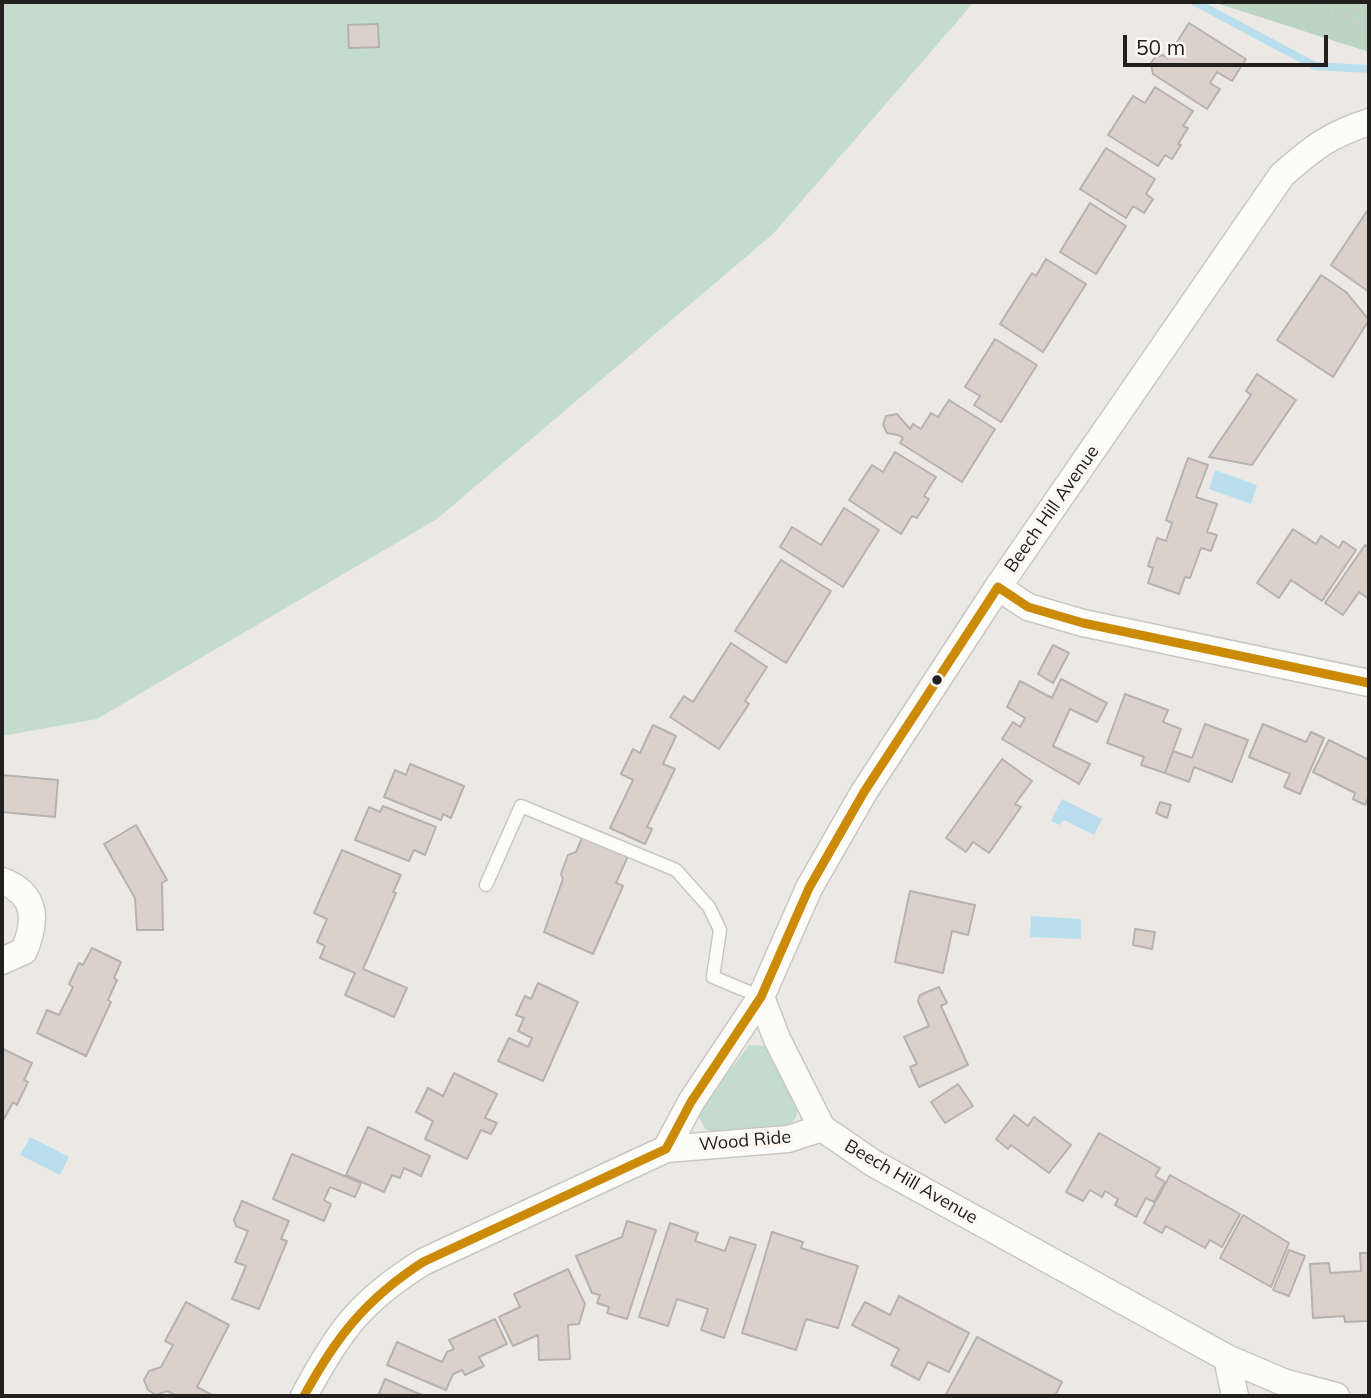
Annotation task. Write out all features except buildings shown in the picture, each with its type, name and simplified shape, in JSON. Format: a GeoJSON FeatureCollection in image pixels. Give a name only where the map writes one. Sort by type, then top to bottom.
{"type":"FeatureCollection","features":[{"type":"Feature","properties":{"kind":"street","name":"Beech Hill Avenue"},"geometry":{"type":"LineString","coordinates":[[1336,1396],[1283,1382],[1227,1358],[873,1163],[822,1128],[777,1040],[761,997],[809,887],[864,792],[998,587],[1282,175],[1311,148],[1336,132],[1369,122]]}},
{"type":"Feature","properties":{"kind":"street"},"geometry":{"type":"LineString","coordinates":[[998,587],[1028,607],[1083,623],[1369,683]]}},
{"type":"Feature","properties":{"kind":"street"},"geometry":{"type":"LineString","coordinates":[[2,881],[18,887],[30,905],[34,926],[24,951],[2,961]]}},
{"type":"Feature","properties":{"kind":"street","name":"Wood Ride"},"geometry":{"type":"LineString","coordinates":[[666,1149],[691,1102],[761,997]]}},
{"type":"Feature","properties":{"kind":"street","name":"Wood Ride"},"geometry":{"type":"LineString","coordinates":[[304,1396],[334,1340],[357,1313],[389,1283],[423,1262],[666,1149],[788,1139],[822,1128]]}},
{"type":"Feature","properties":{"kind":"street"},"geometry":{"type":"LineString","coordinates":[[1227,1358],[1235,1396]]}},
{"type":"Feature","properties":{"kind":"lane"},"geometry":{"type":"LineString","coordinates":[[486,885],[521,806],[676,870],[709,907],[720,930],[713,977],[761,997]]}},
{"type":"Feature","properties":{"kind":"path"},"geometry":{"type":"LineString","coordinates":[[1319,2],[1369,28]]}},
{"type":"Feature","properties":{"kind":"green space"},"geometry":{"type":"Polygon","coordinates":[[[2,2],[974,2],[773,234],[437,519],[97,719],[2,736],[2,2]]]}},
{"type":"Feature","properties":{"kind":"green space"},"geometry":{"type":"Polygon","coordinates":[[[1213,2],[1369,2],[1369,52],[1213,2]]]}},
{"type":"Feature","properties":{"kind":"green space"},"geometry":{"type":"Polygon","coordinates":[[[749,1045],[765,1046],[771,1054],[798,1109],[795,1119],[781,1128],[712,1132],[705,1129],[699,1117],[701,1108],[749,1045]]]}},
{"type":"Feature","properties":{"kind":"water"},"geometry":{"type":"Polygon","coordinates":[[[1215,470],[1257,485],[1251,504],[1209,489],[1215,470]]]}},
{"type":"Feature","properties":{"kind":"water"},"geometry":{"type":"Polygon","coordinates":[[[1062,799],[1102,819],[1094,835],[1064,820],[1060,825],[1051,821],[1062,799]]]}},
{"type":"Feature","properties":{"kind":"water"},"geometry":{"type":"Polygon","coordinates":[[[1031,916],[1081,919],[1081,939],[1030,937],[1031,916]]]}},
{"type":"Feature","properties":{"kind":"water"},"geometry":{"type":"Polygon","coordinates":[[[30,1137],[69,1157],[60,1175],[20,1155],[30,1137]]]}},
{"type":"Feature","properties":{"kind":"waterway"},"geometry":{"type":"LineString","coordinates":[[1195,2],[1315,66],[1369,69]]}},
{"type":"Feature","properties":{"kind":"transit line"},"geometry":{"type":"LineString","coordinates":[[304,1396],[328,1355],[354,1321],[385,1290],[423,1262],[666,1149],[691,1102],[761,997],[809,888],[864,792],[998,587],[1028,607],[1083,623],[1369,683]]}}]}
